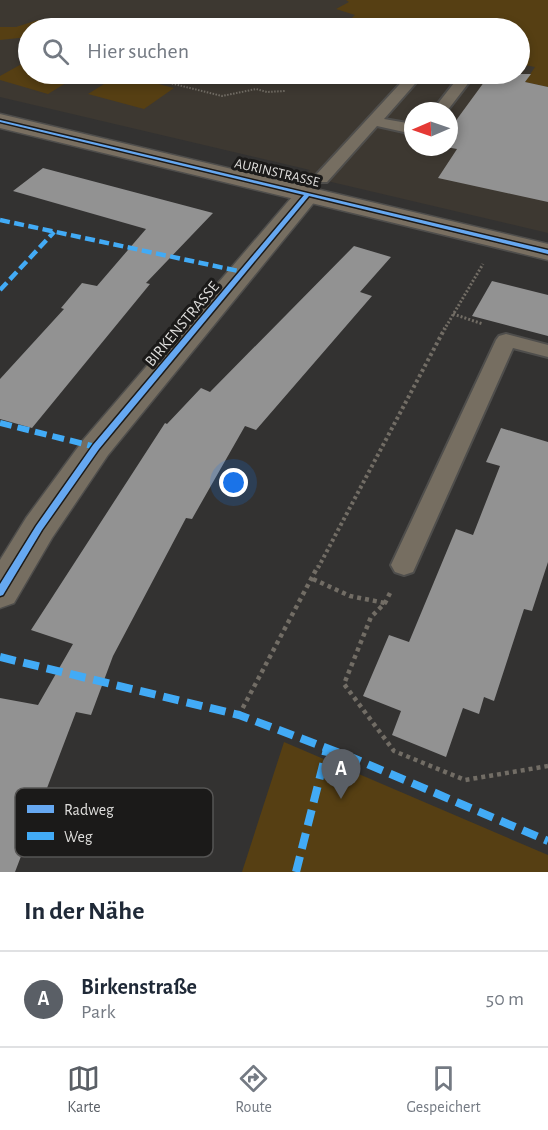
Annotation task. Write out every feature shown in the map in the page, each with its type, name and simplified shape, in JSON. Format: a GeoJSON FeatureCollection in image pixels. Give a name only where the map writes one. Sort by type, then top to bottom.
{"type":"FeatureCollection","features":[{"type":"Feature","properties":{"kind":"main road","name":"AURINSTRASSE"},"geometry":{"type":"LineString","coordinates":[[0,121],[314,187],[497,240],[548,252]]}},
{"type":"Feature","properties":{"kind":"street","name":"BIRKENSTRASSE"},"geometry":{"type":"LineString","coordinates":[[0,592],[39,528],[96,447],[314,187]]}},
{"type":"Feature","properties":{"kind":"lane"},"geometry":{"type":"LineString","coordinates":[[314,187],[407,84]]}},
{"type":"Feature","properties":{"kind":"lane"},"geometry":{"type":"LineString","coordinates":[[446,102],[461,84]]}},
{"type":"Feature","properties":{"kind":"lane"},"geometry":{"type":"LineString","coordinates":[[373,121],[404,127]]}},
{"type":"Feature","properties":{"kind":"lane"},"geometry":{"type":"LineString","coordinates":[[404,565],[506,340],[548,351]]}},
{"type":"Feature","properties":{"kind":"path"},"geometry":{"type":"LineString","coordinates":[[174,84],[222,96],[256,89],[285,91]]}},
{"type":"Feature","properties":{"kind":"path"},"geometry":{"type":"LineString","coordinates":[[239,715],[453,315],[497,240]]}},
{"type":"Feature","properties":{"kind":"path"},"geometry":{"type":"LineString","coordinates":[[404,565],[385,603],[371,617],[344,684],[394,751],[465,780],[548,766]]}},
{"type":"Feature","properties":{"kind":"path"},"geometry":{"type":"LineString","coordinates":[[313,579],[350,596],[385,603]]}},
{"type":"Feature","properties":{"kind":"shaded area"},"geometry":{"type":"Polygon","coordinates":[[[0,0],[477,0],[548,19],[548,233],[306,176],[310,170],[0,97],[0,0]]]}},
{"type":"Feature","properties":{"kind":"shaded area"},"geometry":{"type":"Polygon","coordinates":[[[346,0],[548,0],[548,87],[530,83],[530,74],[535,67],[530,66],[530,18],[352,18],[355,15],[336,9],[349,2],[346,0]]]}},
{"type":"Feature","properties":{"kind":"shaded area"},"geometry":{"type":"Polygon","coordinates":[[[18,26],[18,38],[0,40],[0,27],[18,26]]]}},
{"type":"Feature","properties":{"kind":"shaded area"},"geometry":{"type":"Polygon","coordinates":[[[18,66],[18,84],[64,84],[48,94],[0,80],[0,76],[18,66]]]}},
{"type":"Feature","properties":{"kind":"shaded area"},"geometry":{"type":"Polygon","coordinates":[[[104,84],[159,84],[174,88],[144,109],[88,94],[104,84]]]}},
{"type":"Feature","properties":{"kind":"shaded area"},"geometry":{"type":"Polygon","coordinates":[[[284,742],[548,855],[548,872],[242,872],[284,742]]]}},
{"type":"Feature","properties":{"kind":"building"},"geometry":{"type":"Polygon","coordinates":[[[530,83],[548,87],[548,202],[438,178],[452,156],[458,156],[458,118],[483,84],[530,83]]]}},
{"type":"Feature","properties":{"kind":"building"},"geometry":{"type":"Polygon","coordinates":[[[43,168],[213,213],[146,283],[150,284],[32,428],[0,419],[0,379],[64,309],[61,308],[82,283],[97,286],[146,229],[13,191],[43,168]]]}},
{"type":"Feature","properties":{"kind":"building"},"geometry":{"type":"Polygon","coordinates":[[[354,246],[391,257],[360,292],[372,296],[256,430],[245,426],[192,519],[186,518],[113,656],[91,715],[76,712],[47,788],[15,788],[15,857],[21,857],[15,872],[0,872],[0,698],[38,705],[73,644],[31,630],[165,423],[167,424],[201,388],[210,392],[354,246]]]}},
{"type":"Feature","properties":{"kind":"building"},"geometry":{"type":"Polygon","coordinates":[[[492,281],[548,295],[548,336],[472,316],[492,281]]]}},
{"type":"Feature","properties":{"kind":"building"},"geometry":{"type":"Polygon","coordinates":[[[501,428],[548,442],[548,562],[532,611],[524,609],[494,701],[484,697],[479,714],[463,708],[446,757],[392,735],[401,711],[363,696],[389,635],[409,642],[456,529],[473,535],[500,466],[486,462],[501,428]]]}},
{"type":"Feature","properties":{"kind":"marked path"},"geometry":{"type":"LineString","coordinates":[[0,220],[243,272]]}},
{"type":"Feature","properties":{"kind":"marked path"},"geometry":{"type":"LineString","coordinates":[[0,290],[54,232]]}},
{"type":"Feature","properties":{"kind":"marked path"},"geometry":{"type":"LineString","coordinates":[[0,423],[96,447]]}},
{"type":"Feature","properties":{"kind":"marked path"},"geometry":{"type":"LineString","coordinates":[[0,657],[239,715],[353,758],[548,841]]}},
{"type":"Feature","properties":{"kind":"marked path"},"geometry":{"type":"LineString","coordinates":[[296,872],[327,749]]}},
{"type":"Feature","properties":{"kind":"cycle path"},"geometry":{"type":"LineString","coordinates":[[0,121],[548,252]]}},
{"type":"Feature","properties":{"kind":"cycle path"},"geometry":{"type":"LineString","coordinates":[[0,592],[39,528],[96,447],[307,195]]}},
{"type":"Feature","properties":{"kind":"place","name":"Birkenstraße"},"geometry":{"type":"Point","coordinates":[341,799]}}]}
